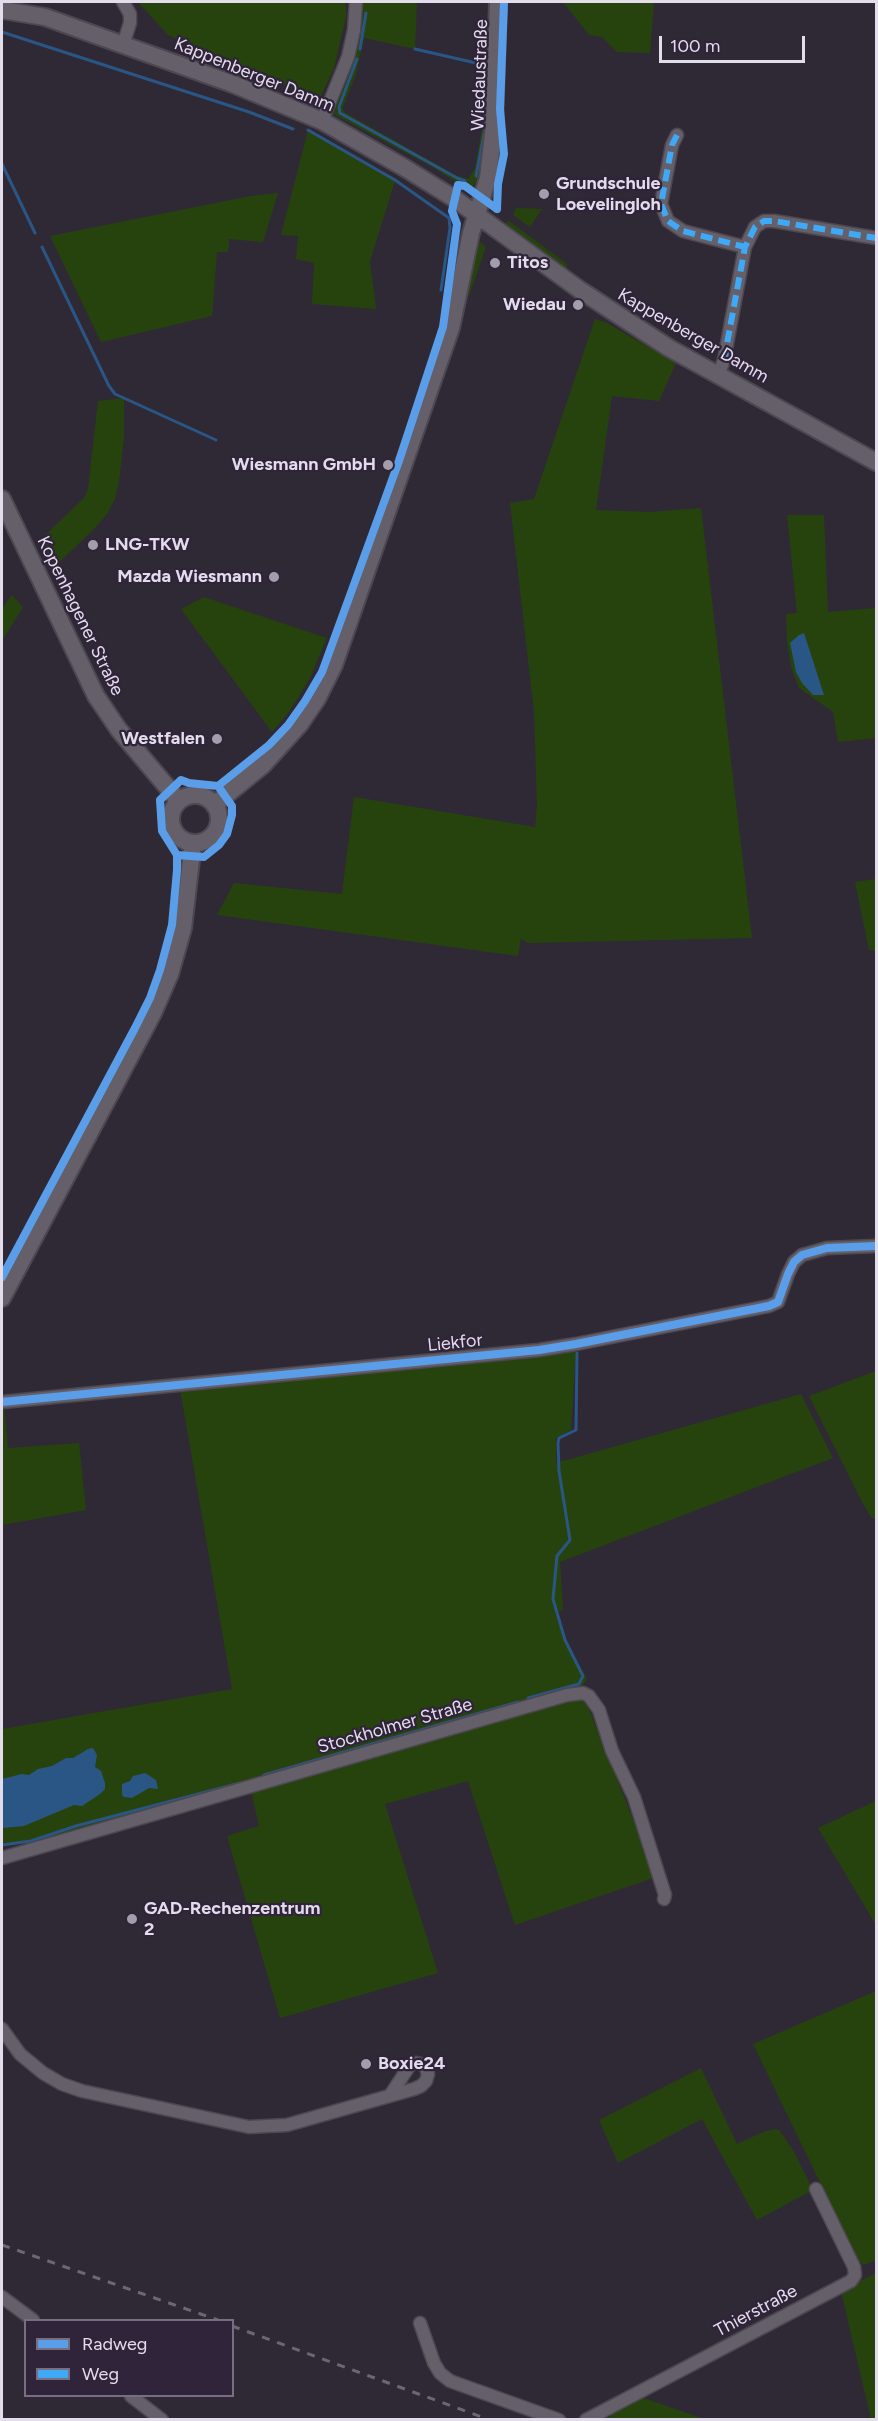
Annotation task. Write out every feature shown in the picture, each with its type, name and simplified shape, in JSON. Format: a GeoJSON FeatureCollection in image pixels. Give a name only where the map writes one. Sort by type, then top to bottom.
{"type":"FeatureCollection","features":[{"type":"Feature","properties":{"kind":"main road","name":"Wiedaustraße"},"geometry":{"type":"LineString","coordinates":[[214,805],[263,765],[294,731],[317,699],[334,665],[451,328],[477,214],[488,178],[494,125],[498,2]]}},
{"type":"Feature","properties":{"kind":"main road","name":"Kappenberger Damm"},"geometry":{"type":"LineString","coordinates":[[2,10],[45,17],[233,84],[322,122],[405,168],[477,214],[622,319],[718,376],[876,462]]}},
{"type":"Feature","properties":{"kind":"main road","name":"Kopenhagener Straße"},"geometry":{"type":"LineString","coordinates":[[2,499],[96,696],[119,730],[179,801]]}},
{"type":"Feature","properties":{"kind":"main road"},"geometry":{"type":"LineString","coordinates":[[201,796],[214,805],[219,816],[216,831],[205,841],[193,843],[182,839],[173,827],[172,813],[179,801],[186,797],[201,796]]}},
{"type":"Feature","properties":{"kind":"main road"},"geometry":{"type":"LineString","coordinates":[[2,1298],[156,1007],[170,974],[183,928],[193,843]]}},
{"type":"Feature","properties":{"kind":"street"},"geometry":{"type":"LineString","coordinates":[[123,2],[130,14],[130,23],[123,45]]}},
{"type":"Feature","properties":{"kind":"street"},"geometry":{"type":"LineString","coordinates":[[322,122],[348,57],[356,2]]}},
{"type":"Feature","properties":{"kind":"street"},"geometry":{"type":"LineString","coordinates":[[677,135],[672,145],[661,204],[668,221],[683,231],[745,247]]}},
{"type":"Feature","properties":{"kind":"street"},"geometry":{"type":"LineString","coordinates":[[718,376],[724,360],[745,247],[755,227],[774,220],[876,238]]}},
{"type":"Feature","properties":{"kind":"street","name":"Liekfor"},"geometry":{"type":"LineString","coordinates":[[2,1402],[516,1352],[576,1344],[769,1306],[778,1302],[794,1262],[802,1255],[827,1248],[876,1246]]}},
{"type":"Feature","properties":{"kind":"street","name":"Stockholmer Straße"},"geometry":{"type":"LineString","coordinates":[[2,1858],[567,1695],[583,1693],[589,1696],[599,1710],[612,1751],[634,1797],[665,1894],[664,1899]]}},
{"type":"Feature","properties":{"kind":"street"},"geometry":{"type":"LineString","coordinates":[[2,2029],[20,2054],[43,2073],[62,2084],[82,2091],[249,2127],[287,2125],[391,2094]]}},
{"type":"Feature","properties":{"kind":"street","name":"Thierstraße"},"geometry":{"type":"LineString","coordinates":[[586,2420],[851,2281],[855,2275],[854,2267],[816,2189]]}},
{"type":"Feature","properties":{"kind":"street"},"geometry":{"type":"LineString","coordinates":[[2,2296],[32,2319]]}},
{"type":"Feature","properties":{"kind":"street"},"geometry":{"type":"LineString","coordinates":[[420,2323],[434,2363],[440,2373],[450,2381],[560,2420]]}},
{"type":"Feature","properties":{"kind":"street"},"geometry":{"type":"LineString","coordinates":[[131,2397],[162,2420]]}},
{"type":"Feature","properties":{"kind":"green space"},"geometry":{"type":"Polygon","coordinates":[[[138,2],[346,2],[346,17],[334,68],[321,96],[316,99],[168,35],[138,2]]]}},
{"type":"Feature","properties":{"kind":"green space"},"geometry":{"type":"Polygon","coordinates":[[[361,2],[417,2],[415,49],[364,38],[356,74],[343,107],[344,112],[457,176],[468,179],[475,168],[484,117],[487,60],[492,60],[490,116],[480,176],[472,187],[456,182],[429,165],[333,114],[351,68],[357,42],[361,2]]]}},
{"type":"Feature","properties":{"kind":"green space"},"geometry":{"type":"Polygon","coordinates":[[[561,2],[654,2],[650,53],[617,52],[602,37],[589,35],[561,2]]]}},
{"type":"Feature","properties":{"kind":"green space"},"geometry":{"type":"Polygon","coordinates":[[[308,130],[395,181],[370,261],[376,309],[312,304],[314,263],[296,259],[298,236],[281,235],[308,130]]]}},
{"type":"Feature","properties":{"kind":"green space"},"geometry":{"type":"Polygon","coordinates":[[[278,193],[263,242],[229,239],[228,252],[217,252],[212,316],[101,342],[50,236],[251,196],[278,193]]]}},
{"type":"Feature","properties":{"kind":"green space"},"geometry":{"type":"Polygon","coordinates":[[[516,208],[542,209],[530,227],[513,215],[516,208]]]}},
{"type":"Feature","properties":{"kind":"green space"},"geometry":{"type":"Polygon","coordinates":[[[509,221],[567,264],[567,269],[562,269],[504,224],[509,221]]]}},
{"type":"Feature","properties":{"kind":"green space"},"geometry":{"type":"Polygon","coordinates":[[[480,242],[486,247],[469,296],[466,293],[476,245],[480,242]]]}},
{"type":"Feature","properties":{"kind":"green space"},"geometry":{"type":"Polygon","coordinates":[[[595,319],[607,323],[676,363],[659,401],[612,396],[596,510],[650,512],[701,508],[752,938],[527,943],[521,938],[518,956],[217,915],[234,883],[342,894],[354,797],[535,827],[537,805],[534,712],[510,503],[534,499],[595,319]]]}},
{"type":"Feature","properties":{"kind":"green space"},"geometry":{"type":"Polygon","coordinates":[[[124,398],[124,438],[115,499],[107,514],[94,529],[51,570],[38,542],[84,498],[88,489],[98,401],[124,398]]]}},
{"type":"Feature","properties":{"kind":"green space"},"geometry":{"type":"Polygon","coordinates":[[[787,515],[824,515],[828,612],[876,608],[876,738],[838,742],[833,712],[799,688],[791,667],[787,641],[786,614],[797,613],[787,515]]]}},
{"type":"Feature","properties":{"kind":"green space"},"geometry":{"type":"Polygon","coordinates":[[[12,595],[23,607],[2,641],[2,608],[12,595]]]}},
{"type":"Feature","properties":{"kind":"green space"},"geometry":{"type":"Polygon","coordinates":[[[204,597],[327,638],[309,680],[289,712],[272,732],[181,609],[204,597]]]}},
{"type":"Feature","properties":{"kind":"green space"},"geometry":{"type":"Polygon","coordinates":[[[876,879],[876,951],[869,950],[855,882],[876,879]]]}},
{"type":"Feature","properties":{"kind":"green space"},"geometry":{"type":"Polygon","coordinates":[[[576,1350],[571,1430],[556,1438],[556,1463],[801,1394],[833,1458],[560,1562],[563,1610],[555,1613],[565,1640],[587,1679],[582,1686],[103,1825],[23,1843],[2,1844],[2,1729],[232,1689],[180,1389],[576,1350]]]}},
{"type":"Feature","properties":{"kind":"green space"},"geometry":{"type":"Polygon","coordinates":[[[876,1371],[876,1517],[872,1519],[809,1396],[876,1371]]]}},
{"type":"Feature","properties":{"kind":"green space"},"geometry":{"type":"Polygon","coordinates":[[[2,1406],[4,1406],[8,1448],[79,1443],[86,1510],[2,1525],[2,1406]]]}},
{"type":"Feature","properties":{"kind":"green space"},"geometry":{"type":"Polygon","coordinates":[[[583,1694],[656,1877],[515,1925],[468,1781],[385,1804],[438,1973],[280,2018],[227,1836],[259,1826],[251,1791],[583,1694]]]}},
{"type":"Feature","properties":{"kind":"green space"},"geometry":{"type":"Polygon","coordinates":[[[876,1801],[876,1925],[818,1828],[876,1801]]]}},
{"type":"Feature","properties":{"kind":"green space"},"geometry":{"type":"Polygon","coordinates":[[[876,1991],[876,2260],[864,2265],[858,2261],[753,2044],[876,1991]]]}},
{"type":"Feature","properties":{"kind":"green space"},"geometry":{"type":"Polygon","coordinates":[[[701,2068],[737,2144],[763,2132],[779,2130],[793,2150],[813,2190],[757,2220],[702,2119],[618,2163],[599,2120],[701,2068]]]}},
{"type":"Feature","properties":{"kind":"green space"},"geometry":{"type":"Polygon","coordinates":[[[876,2273],[876,2419],[871,2419],[841,2291],[876,2273]]]}},
{"type":"Feature","properties":{"kind":"green space"},"geometry":{"type":"Polygon","coordinates":[[[638,2396],[704,2419],[608,2420],[616,2408],[638,2396]]]}},
{"type":"Feature","properties":{"kind":"water"},"geometry":{"type":"Polygon","coordinates":[[[804,633],[824,695],[813,695],[796,672],[790,643],[804,633]]]}},
{"type":"Feature","properties":{"kind":"water"},"geometry":{"type":"Polygon","coordinates":[[[93,1748],[97,1755],[95,1767],[101,1771],[105,1783],[105,1789],[100,1794],[82,1806],[74,1805],[24,1826],[2,1828],[2,1779],[22,1774],[29,1775],[38,1769],[52,1766],[66,1758],[73,1758],[93,1748]]]}},
{"type":"Feature","properties":{"kind":"water"},"geometry":{"type":"Polygon","coordinates":[[[145,1773],[156,1780],[158,1789],[149,1788],[132,1798],[124,1797],[122,1784],[130,1781],[133,1776],[145,1773]]]}},
{"type":"Feature","properties":{"kind":"waterway"},"geometry":{"type":"LineString","coordinates":[[360,49],[366,13]]}},
{"type":"Feature","properties":{"kind":"waterway"},"geometry":{"type":"LineString","coordinates":[[2,32],[249,112],[293,129]]}},
{"type":"Feature","properties":{"kind":"waterway"},"geometry":{"type":"LineString","coordinates":[[415,49],[489,66]]}},
{"type":"Feature","properties":{"kind":"waterway"},"geometry":{"type":"LineString","coordinates":[[357,59],[339,107],[340,113],[465,181]]}},
{"type":"Feature","properties":{"kind":"waterway"},"geometry":{"type":"LineString","coordinates":[[476,176],[486,123]]}},
{"type":"Feature","properties":{"kind":"waterway"},"geometry":{"type":"LineString","coordinates":[[308,130],[395,180],[449,218],[450,228],[441,290]]}},
{"type":"Feature","properties":{"kind":"waterway"},"geometry":{"type":"LineString","coordinates":[[2,164],[35,233]]}},
{"type":"Feature","properties":{"kind":"waterway"},"geometry":{"type":"LineString","coordinates":[[42,247],[109,386],[115,394],[216,440]]}},
{"type":"Feature","properties":{"kind":"waterway"},"geometry":{"type":"LineString","coordinates":[[528,1698],[579,1684],[583,1676],[565,1640],[553,1599],[557,1556],[570,1540],[559,1471],[558,1443],[559,1438],[576,1430],[577,1353]]}},
{"type":"Feature","properties":{"kind":"waterway"},"geometry":{"type":"LineString","coordinates":[[264,1775],[518,1702]]}},
{"type":"Feature","properties":{"kind":"waterway"},"geometry":{"type":"LineString","coordinates":[[2,1845],[31,1841],[76,1826],[240,1783]]}},
{"type":"Feature","properties":{"kind":"railway"},"geometry":{"type":"LineString","coordinates":[[2,2245],[215,2319]]}},
{"type":"Feature","properties":{"kind":"railway"},"geometry":{"type":"LineString","coordinates":[[234,2327],[490,2420]]}},
{"type":"Feature","properties":{"kind":"marked path"},"geometry":{"type":"LineString","coordinates":[[677,135],[672,145],[661,204],[668,221],[683,231],[745,247]]}},
{"type":"Feature","properties":{"kind":"marked path"},"geometry":{"type":"LineString","coordinates":[[724,360],[745,247],[755,227],[764,221],[774,221],[876,238]]}},
{"type":"Feature","properties":{"kind":"cycle path"},"geometry":{"type":"LineString","coordinates":[[497,209],[498,184],[504,154],[500,109],[504,2]]}},
{"type":"Feature","properties":{"kind":"cycle path"},"geometry":{"type":"LineString","coordinates":[[2,1277],[135,1028],[150,998],[160,970],[172,925],[177,870],[177,855],[162,831],[160,800],[181,780],[218,786],[269,745],[288,725],[322,672],[399,461],[443,327],[457,224],[452,211],[458,185],[465,186],[497,209]]}},
{"type":"Feature","properties":{"kind":"cycle path"},"geometry":{"type":"LineString","coordinates":[[177,855],[204,857],[219,845],[227,834],[232,806],[218,786]]}},
{"type":"Feature","properties":{"kind":"cycle path"},"geometry":{"type":"LineString","coordinates":[[2,1402],[539,1350],[576,1344],[769,1306],[778,1302],[794,1262],[802,1255],[827,1248],[876,1246]]}},
{"type":"Feature","properties":{"kind":"place","name":"Grundschule Loevelingloh"},"geometry":{"type":"Point","coordinates":[544,194]}},
{"type":"Feature","properties":{"kind":"place","name":"Titos"},"geometry":{"type":"Point","coordinates":[495,263]}},
{"type":"Feature","properties":{"kind":"place","name":"Wiedau"},"geometry":{"type":"Point","coordinates":[578,305]}},
{"type":"Feature","properties":{"kind":"place","name":"Wiesmann GmbH"},"geometry":{"type":"Point","coordinates":[388,465]}},
{"type":"Feature","properties":{"kind":"place","name":"LNG-TKW"},"geometry":{"type":"Point","coordinates":[93,545]}},
{"type":"Feature","properties":{"kind":"place","name":"Mazda Wiesmann"},"geometry":{"type":"Point","coordinates":[274,577]}},
{"type":"Feature","properties":{"kind":"place","name":"Westfalen"},"geometry":{"type":"Point","coordinates":[217,739]}},
{"type":"Feature","properties":{"kind":"place","name":"GAD-Rechenzentrum 2"},"geometry":{"type":"Point","coordinates":[132,1919]}},
{"type":"Feature","properties":{"kind":"place","name":"Boxie24"},"geometry":{"type":"Point","coordinates":[366,2064]}}]}
